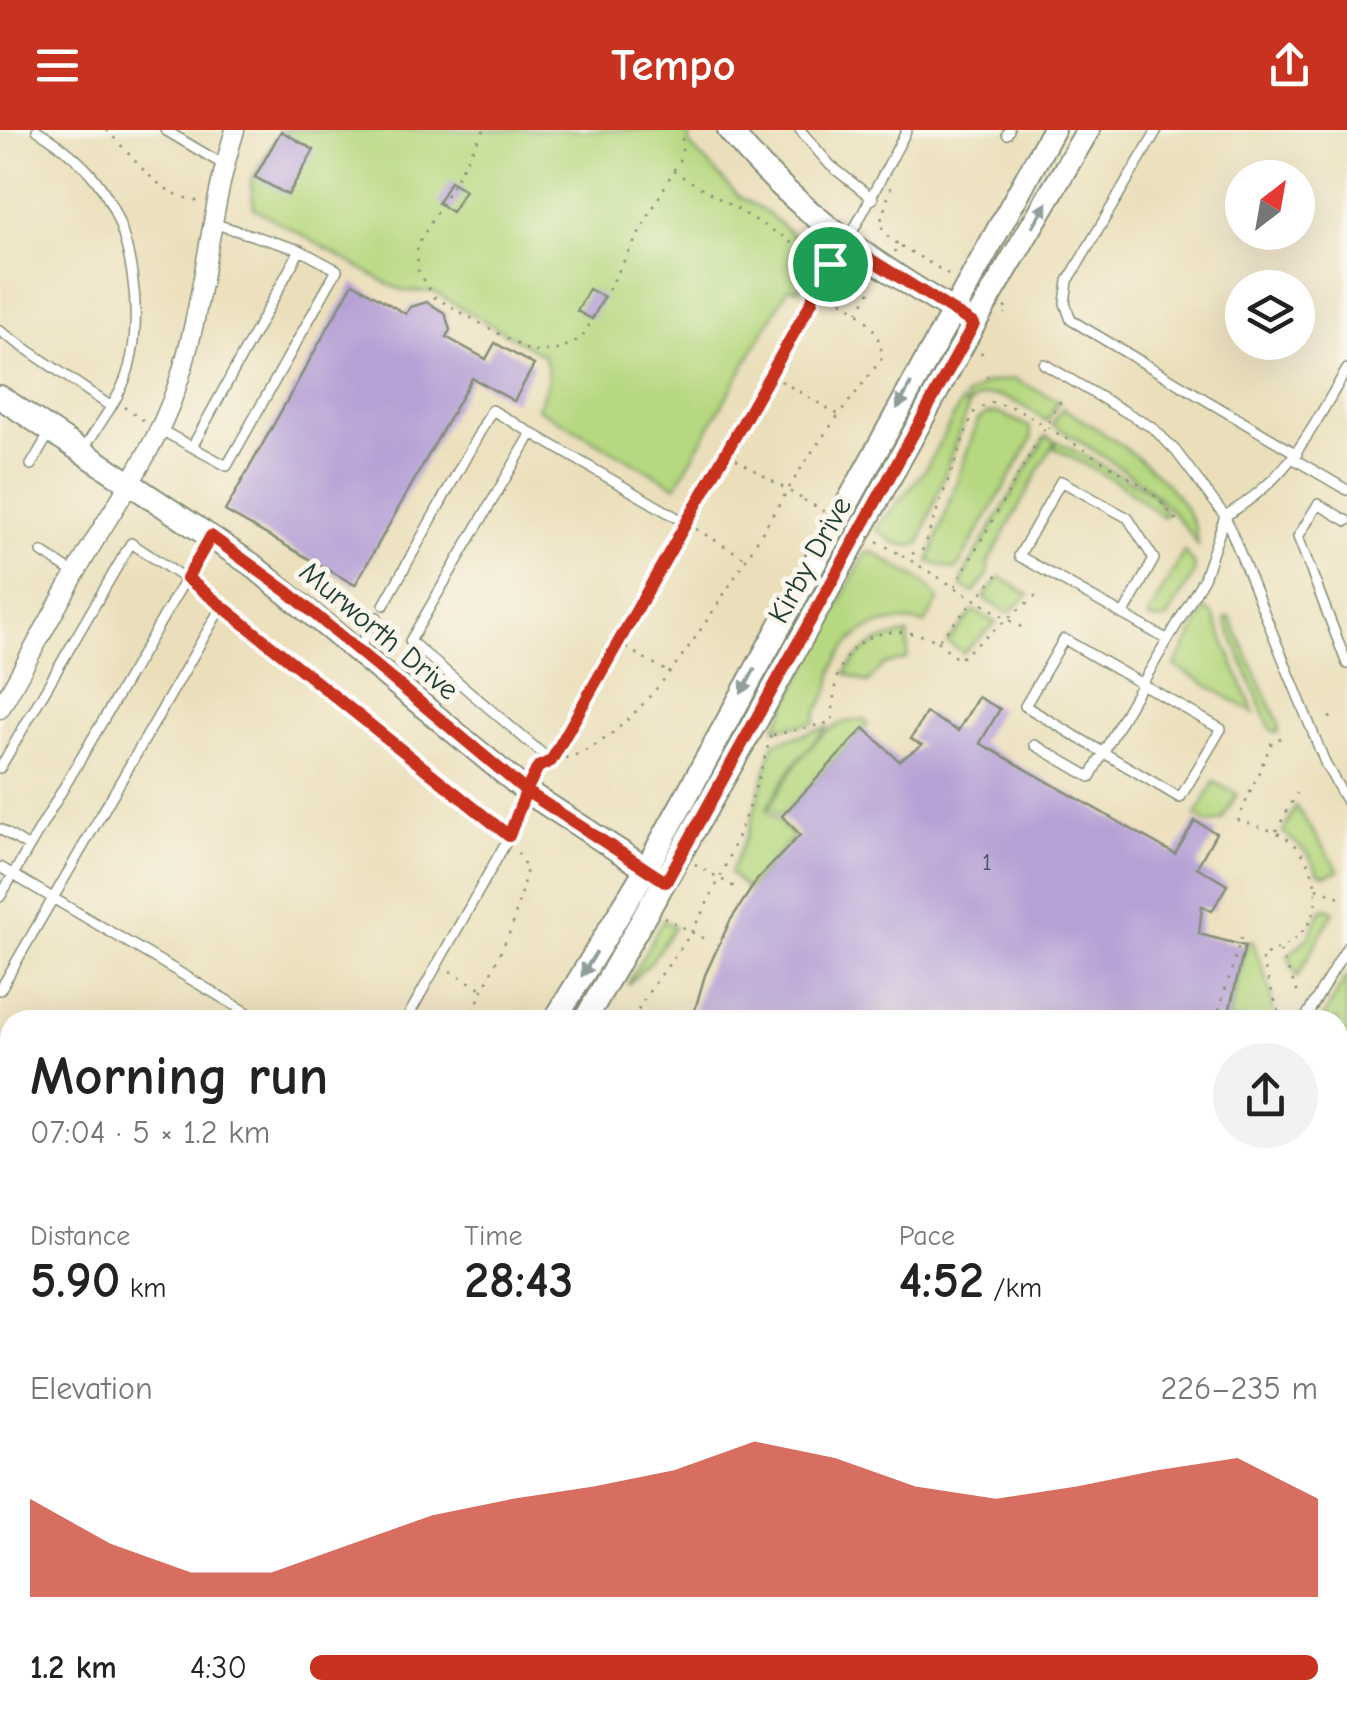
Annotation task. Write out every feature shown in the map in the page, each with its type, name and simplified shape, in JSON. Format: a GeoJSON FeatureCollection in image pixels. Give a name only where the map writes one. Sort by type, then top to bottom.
{"type":"FeatureCollection","features":[{"type":"Feature","properties":{"kind":"main road"},"geometry":{"type":"LineString","coordinates":[[729,130],[780,187],[846,244],[974,324]]}},
{"type":"Feature","properties":{"kind":"main road","name":"Kirby Drive"},"geometry":{"type":"LineString","coordinates":[[561,1010],[646,869],[1053,130]]}},
{"type":"Feature","properties":{"kind":"main road","name":"Kirby Drive"},"geometry":{"type":"LineString","coordinates":[[591,1010],[666,882],[974,324],[1088,130]]}},
{"type":"Feature","properties":{"kind":"main road","name":"Murworth Drive"},"geometry":{"type":"LineString","coordinates":[[0,397],[211,536],[288,592],[526,791],[666,882]]}},
{"type":"Feature","properties":{"kind":"main road"},"geometry":{"type":"LineString","coordinates":[[799,588],[822,601]]}},
{"type":"Feature","properties":{"kind":"street"},"geometry":{"type":"LineString","coordinates":[[0,709],[129,483],[151,424],[176,388],[235,130]]}},
{"type":"Feature","properties":{"kind":"lane"},"geometry":{"type":"LineString","coordinates":[[38,130],[66,149],[98,182],[130,260],[136,306],[134,350],[125,380],[82,452]]}},
{"type":"Feature","properties":{"kind":"lane"},"geometry":{"type":"LineString","coordinates":[[165,130],[224,165]]}},
{"type":"Feature","properties":{"kind":"lane"},"geometry":{"type":"LineString","coordinates":[[800,130],[830,165],[873,199]]}},
{"type":"Feature","properties":{"kind":"lane"},"geometry":{"type":"LineString","coordinates":[[412,1010],[509,836],[538,767],[551,761],[812,301],[816,282],[846,244],[873,199],[907,130]]}},
{"type":"Feature","properties":{"kind":"lane"},"geometry":{"type":"LineString","coordinates":[[1157,130],[1068,281],[1065,303],[1070,320],[1347,490]]}},
{"type":"Feature","properties":{"kind":"lane"},"geometry":{"type":"LineString","coordinates":[[151,424],[227,466],[337,270],[300,250],[212,222]]}},
{"type":"Feature","properties":{"kind":"lane"},"geometry":{"type":"LineString","coordinates":[[192,447],[300,250]]}},
{"type":"Feature","properties":{"kind":"lane"},"geometry":{"type":"LineString","coordinates":[[0,331],[112,403]]}},
{"type":"Feature","properties":{"kind":"lane"},"geometry":{"type":"LineString","coordinates":[[1044,364],[1152,428],[1175,450],[1225,516],[1326,766],[1347,802]]}},
{"type":"Feature","properties":{"kind":"lane"},"geometry":{"type":"LineString","coordinates":[[1035,744],[1090,777],[1204,578],[1225,516],[1256,498],[1296,456],[1347,369]]}},
{"type":"Feature","properties":{"kind":"lane"},"geometry":{"type":"LineString","coordinates":[[384,604],[492,410],[686,523]]}},
{"type":"Feature","properties":{"kind":"lane"},"geometry":{"type":"LineString","coordinates":[[31,465],[50,431]]}},
{"type":"Feature","properties":{"kind":"lane"},"geometry":{"type":"LineString","coordinates":[[532,433],[410,641],[551,761]]}},
{"type":"Feature","properties":{"kind":"lane"},"geometry":{"type":"LineString","coordinates":[[1122,614],[1154,559],[1128,518],[1061,480],[1019,556],[1168,640]]}},
{"type":"Feature","properties":{"kind":"lane"},"geometry":{"type":"LineString","coordinates":[[1347,522],[1318,504],[1298,537],[1347,664]]}},
{"type":"Feature","properties":{"kind":"lane"},"geometry":{"type":"LineString","coordinates":[[0,897],[211,536]]}},
{"type":"Feature","properties":{"kind":"lane"},"geometry":{"type":"LineString","coordinates":[[0,768],[131,543],[223,604],[509,836]]}},
{"type":"Feature","properties":{"kind":"lane"},"geometry":{"type":"LineString","coordinates":[[42,552],[76,574]]}},
{"type":"Feature","properties":{"kind":"lane"},"geometry":{"type":"LineString","coordinates":[[0,990],[223,604]]}},
{"type":"Feature","properties":{"kind":"lane"},"geometry":{"type":"LineString","coordinates":[[358,651],[376,617]]}},
{"type":"Feature","properties":{"kind":"lane"},"geometry":{"type":"LineString","coordinates":[[1064,639],[1142,684],[1221,730],[1180,798],[1025,706],[1064,639]]}},
{"type":"Feature","properties":{"kind":"lane"},"geometry":{"type":"LineString","coordinates":[[0,829],[29,847]]}},
{"type":"Feature","properties":{"kind":"lane"},"geometry":{"type":"LineString","coordinates":[[0,867],[243,1010]]}},
{"type":"Feature","properties":{"kind":"lane"},"geometry":{"type":"LineString","coordinates":[[1310,1010],[1347,947]]}},
{"type":"Feature","properties":{"kind":"path"},"geometry":{"type":"LineString","coordinates":[[106,130],[139,169],[172,193],[203,202]]}},
{"type":"Feature","properties":{"kind":"path"},"geometry":{"type":"LineString","coordinates":[[484,130],[416,246],[418,270],[434,297],[531,352],[558,350],[582,338],[682,155],[682,130]]}},
{"type":"Feature","properties":{"kind":"path"},"geometry":{"type":"LineString","coordinates":[[551,761],[581,754],[654,692],[746,558],[812,452],[882,358],[882,340],[871,325],[816,282],[789,240],[673,171]]}},
{"type":"Feature","properties":{"kind":"path"},"geometry":{"type":"LineString","coordinates":[[893,174],[880,224],[887,236],[953,276]]}},
{"type":"Feature","properties":{"kind":"path"},"geometry":{"type":"LineString","coordinates":[[891,257],[900,245]]}},
{"type":"Feature","properties":{"kind":"path"},"geometry":{"type":"LineString","coordinates":[[857,313],[875,284]]}},
{"type":"Feature","properties":{"kind":"path"},"geometry":{"type":"LineString","coordinates":[[1002,306],[1010,310],[1005,314]]}},
{"type":"Feature","properties":{"kind":"path"},"geometry":{"type":"LineString","coordinates":[[980,354],[985,347]]}},
{"type":"Feature","properties":{"kind":"path"},"geometry":{"type":"LineString","coordinates":[[770,376],[840,415]]}},
{"type":"Feature","properties":{"kind":"path"},"geometry":{"type":"LineString","coordinates":[[954,587],[1062,400]]}},
{"type":"Feature","properties":{"kind":"path"},"geometry":{"type":"LineString","coordinates":[[903,556],[922,551],[973,413],[990,402],[1016,408],[1151,491],[1180,525]]}},
{"type":"Feature","properties":{"kind":"path"},"geometry":{"type":"LineString","coordinates":[[112,403],[151,424]]}},
{"type":"Feature","properties":{"kind":"path"},"geometry":{"type":"LineString","coordinates":[[726,453],[1021,627]]}},
{"type":"Feature","properties":{"kind":"path"},"geometry":{"type":"LineString","coordinates":[[686,523],[746,558]]}},
{"type":"Feature","properties":{"kind":"path"},"geometry":{"type":"LineString","coordinates":[[938,641],[1002,571]]}},
{"type":"Feature","properties":{"kind":"path"},"geometry":{"type":"LineString","coordinates":[[638,1010],[692,932],[721,879],[745,822],[770,735],[832,722],[840,669],[862,642],[900,631],[916,632],[938,641],[958,660],[1039,592]]}},
{"type":"Feature","properties":{"kind":"path"},"geometry":{"type":"LineString","coordinates":[[618,643],[669,672]]}},
{"type":"Feature","properties":{"kind":"path"},"geometry":{"type":"LineString","coordinates":[[1329,718],[1336,715]]}},
{"type":"Feature","properties":{"kind":"path"},"geometry":{"type":"LineString","coordinates":[[1278,1010],[1261,956],[1279,950],[1310,922],[1315,887],[1311,867],[1301,852],[1275,832],[1238,820],[1272,742],[1281,738]]}},
{"type":"Feature","properties":{"kind":"path"},"geometry":{"type":"LineString","coordinates":[[1275,832],[1296,793]]}},
{"type":"Feature","properties":{"kind":"path"},"geometry":{"type":"LineString","coordinates":[[474,1010],[512,927],[526,869],[509,836]]}},
{"type":"Feature","properties":{"kind":"path"},"geometry":{"type":"LineString","coordinates":[[689,862],[738,889]]}},
{"type":"Feature","properties":{"kind":"path"},"geometry":{"type":"LineString","coordinates":[[1315,887],[1344,899]]}},
{"type":"Feature","properties":{"kind":"path"},"geometry":{"type":"LineString","coordinates":[[659,914],[710,942]]}},
{"type":"Feature","properties":{"kind":"path"},"geometry":{"type":"LineString","coordinates":[[1219,1010],[1243,932]]}},
{"type":"Feature","properties":{"kind":"path"},"geometry":{"type":"LineString","coordinates":[[1279,950],[1303,1010]]}},
{"type":"Feature","properties":{"kind":"path"},"geometry":{"type":"LineString","coordinates":[[438,964],[483,990]]}},
{"type":"Feature","properties":{"kind":"green space"},"geometry":{"type":"Polygon","coordinates":[[[281,130],[689,130],[689,144],[738,196],[767,212],[808,249],[816,264],[797,290],[789,287],[676,486],[537,408],[547,382],[548,368],[543,355],[434,292],[405,291],[392,286],[254,208],[251,181],[281,130]]]}},
{"type":"Feature","properties":{"kind":"green space"},"geometry":{"type":"Polygon","coordinates":[[[1014,379],[1059,401],[1047,421],[998,396],[987,395],[969,405],[965,397],[986,383],[1014,379]]]}},
{"type":"Feature","properties":{"kind":"green space"},"geometry":{"type":"Polygon","coordinates":[[[962,401],[968,408],[920,543],[896,543],[876,529],[925,470],[962,401]]]}},
{"type":"Feature","properties":{"kind":"green space"},"geometry":{"type":"Polygon","coordinates":[[[1063,408],[1125,448],[1166,483],[1193,524],[1198,545],[1150,490],[1052,424],[1063,408]]]}},
{"type":"Feature","properties":{"kind":"green space"},"geometry":{"type":"Polygon","coordinates":[[[1000,413],[1030,427],[1032,439],[956,570],[929,562],[978,420],[986,414],[1000,413]]]}},
{"type":"Feature","properties":{"kind":"green space"},"geometry":{"type":"Polygon","coordinates":[[[1046,436],[1055,441],[987,565],[989,573],[974,593],[961,586],[967,569],[1046,436]]]}},
{"type":"Feature","properties":{"kind":"green space"},"geometry":{"type":"Polygon","coordinates":[[[1057,441],[1152,494],[1166,514],[1162,517],[1120,484],[1054,448],[1057,441]]]}},
{"type":"Feature","properties":{"kind":"green space"},"geometry":{"type":"Polygon","coordinates":[[[1184,551],[1195,566],[1194,574],[1166,620],[1150,620],[1148,617],[1184,551]]]}},
{"type":"Feature","properties":{"kind":"green space"},"geometry":{"type":"Polygon","coordinates":[[[866,552],[925,583],[939,599],[925,624],[882,624],[858,635],[833,671],[814,723],[775,728],[866,552]]]}},
{"type":"Feature","properties":{"kind":"green space"},"geometry":{"type":"Polygon","coordinates":[[[1000,577],[1029,595],[1008,613],[984,598],[1000,577]]]}},
{"type":"Feature","properties":{"kind":"green space"},"geometry":{"type":"Polygon","coordinates":[[[1206,610],[1213,614],[1254,713],[1175,666],[1206,610]]]}},
{"type":"Feature","properties":{"kind":"green space"},"geometry":{"type":"Polygon","coordinates":[[[974,611],[996,623],[963,653],[947,642],[974,611]]]}},
{"type":"Feature","properties":{"kind":"green space"},"geometry":{"type":"Polygon","coordinates":[[[1230,617],[1279,724],[1278,732],[1269,726],[1225,619],[1230,617]]]}},
{"type":"Feature","properties":{"kind":"green space"},"geometry":{"type":"Polygon","coordinates":[[[908,634],[907,659],[883,665],[868,683],[845,673],[872,646],[908,634]]]}},
{"type":"Feature","properties":{"kind":"green space"},"geometry":{"type":"Polygon","coordinates":[[[864,719],[868,724],[782,816],[769,808],[790,773],[819,738],[840,724],[864,719]]]}},
{"type":"Feature","properties":{"kind":"green space"},"geometry":{"type":"Polygon","coordinates":[[[827,727],[792,767],[768,806],[767,811],[794,836],[747,890],[730,873],[748,833],[774,743],[827,727]]]}},
{"type":"Feature","properties":{"kind":"green space"},"geometry":{"type":"Polygon","coordinates":[[[1214,782],[1237,794],[1222,820],[1209,824],[1196,816],[1214,782]]]}},
{"type":"Feature","properties":{"kind":"green space"},"geometry":{"type":"Polygon","coordinates":[[[1296,806],[1339,871],[1319,873],[1308,854],[1283,832],[1296,806]]]}},
{"type":"Feature","properties":{"kind":"green space"},"geometry":{"type":"Polygon","coordinates":[[[1320,911],[1334,911],[1297,977],[1288,956],[1310,935],[1320,911]]]}},
{"type":"Feature","properties":{"kind":"green space"},"geometry":{"type":"Polygon","coordinates":[[[663,920],[674,927],[650,963],[627,985],[663,920]]]}},
{"type":"Feature","properties":{"kind":"green space"},"geometry":{"type":"Polygon","coordinates":[[[1247,942],[1253,942],[1272,1010],[1230,1010],[1247,942]]]}},
{"type":"Feature","properties":{"kind":"green space"},"geometry":{"type":"Polygon","coordinates":[[[1347,976],[1347,1010],[1328,1010],[1347,976]]]}},
{"type":"Feature","properties":{"kind":"building"},"geometry":{"type":"Polygon","coordinates":[[[281,131],[314,150],[288,195],[255,177],[281,131]]]}},
{"type":"Feature","properties":{"kind":"building"},"geometry":{"type":"Polygon","coordinates":[[[450,181],[465,190],[452,212],[438,203],[450,181]]]}},
{"type":"Feature","properties":{"kind":"building"},"geometry":{"type":"Polygon","coordinates":[[[353,283],[406,314],[410,307],[427,302],[445,313],[450,330],[446,337],[486,359],[495,343],[534,365],[514,401],[472,378],[355,585],[225,511],[353,283]]]}},
{"type":"Feature","properties":{"kind":"building"},"geometry":{"type":"Polygon","coordinates":[[[589,289],[604,297],[592,319],[577,311],[589,289]]]}},
{"type":"Feature","properties":{"kind":"building"},"geometry":{"type":"Polygon","coordinates":[[[978,697],[1000,709],[980,743],[1175,854],[1195,821],[1216,833],[1197,867],[1227,885],[1212,911],[1202,906],[1199,934],[1245,946],[1229,1010],[695,1010],[705,975],[730,921],[757,880],[800,835],[782,816],[864,728],[899,761],[922,745],[911,739],[926,713],[958,731],[978,697]]]}},
{"type":"Feature","properties":{"kind":"route"},"geometry":{"type":"LineString","coordinates":[[830,264],[816,282],[812,301],[551,761],[538,767],[526,791],[288,592],[211,536],[187,578],[509,836],[526,791],[666,882],[974,324],[846,244],[830,264]]}}]}
